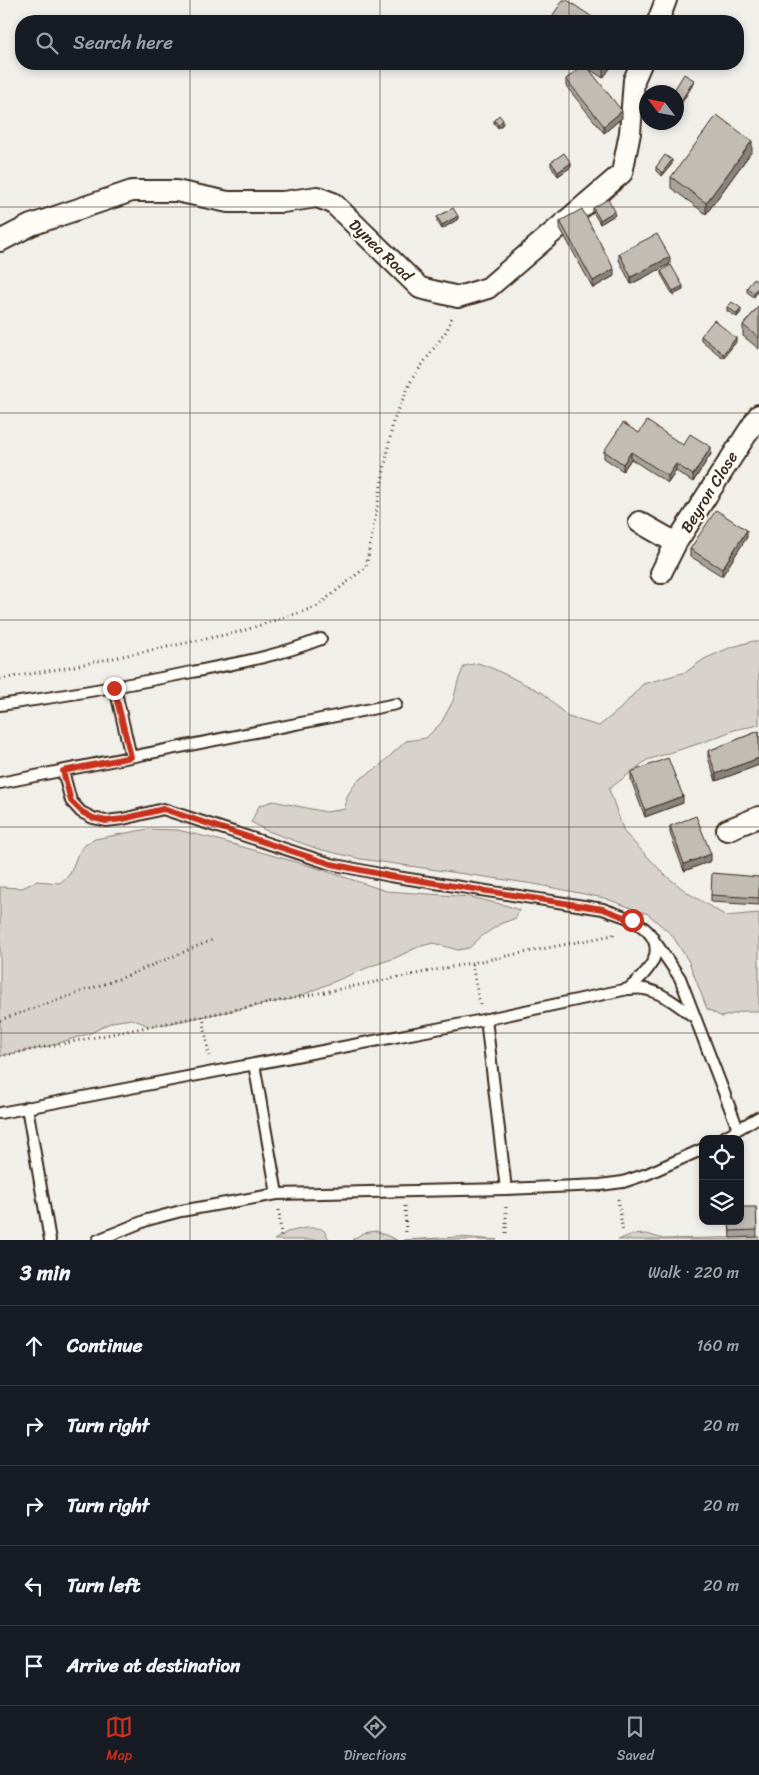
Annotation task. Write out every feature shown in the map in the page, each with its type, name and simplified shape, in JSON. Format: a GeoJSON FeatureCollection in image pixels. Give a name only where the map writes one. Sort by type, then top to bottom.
{"type":"FeatureCollection","features":[{"type":"Feature","properties":{"kind":"street"},"geometry":{"type":"LineString","coordinates":[[660,15],[666,0]]}},
{"type":"Feature","properties":{"kind":"street"},"geometry":{"type":"LineString","coordinates":[[458,298],[488,288],[622,173],[630,133],[634,80],[638,70]]}},
{"type":"Feature","properties":{"kind":"street","name":"Dynea Road"},"geometry":{"type":"LineString","coordinates":[[0,241],[31,225],[132,191],[176,191],[228,202],[284,202],[317,197],[333,203],[420,288],[458,298]]}},
{"type":"Feature","properties":{"kind":"street","name":"Beyron Close"},"geometry":{"type":"LineString","coordinates":[[661,573],[676,543],[759,415]]}},
{"type":"Feature","properties":{"kind":"street","name":"Beyron Close"},"geometry":{"type":"LineString","coordinates":[[639,522],[676,543]]}},
{"type":"Feature","properties":{"kind":"street"},"geometry":{"type":"LineString","coordinates":[[727,830],[759,817]]}},
{"type":"Feature","properties":{"kind":"lane"},"geometry":{"type":"LineString","coordinates":[[0,705],[114,688],[265,658],[321,639]]}},
{"type":"Feature","properties":{"kind":"lane"},"geometry":{"type":"LineString","coordinates":[[114,688],[131,757]]}},
{"type":"Feature","properties":{"kind":"lane"},"geometry":{"type":"LineString","coordinates":[[0,783],[396,704]]}},
{"type":"Feature","properties":{"kind":"lane"},"geometry":{"type":"LineString","coordinates":[[63,771],[71,801],[82,812],[93,818],[106,821],[123,819],[163,809],[331,864],[390,876],[603,909],[632,920],[647,930],[680,978],[738,1129]]}},
{"type":"Feature","properties":{"kind":"lane"},"geometry":{"type":"LineString","coordinates":[[628,990],[645,975],[655,958],[656,943]]}},
{"type":"Feature","properties":{"kind":"lane"},"geometry":{"type":"LineString","coordinates":[[0,1113],[628,990],[644,988],[675,1003],[695,1018]]}},
{"type":"Feature","properties":{"kind":"lane"},"geometry":{"type":"LineString","coordinates":[[484,1019],[506,1189]]}},
{"type":"Feature","properties":{"kind":"lane"},"geometry":{"type":"LineString","coordinates":[[254,1064],[277,1194]]}},
{"type":"Feature","properties":{"kind":"lane"},"geometry":{"type":"LineString","coordinates":[[27,1107],[50,1240]]}},
{"type":"Feature","properties":{"kind":"lane"},"geometry":{"type":"LineString","coordinates":[[728,1135],[759,1117]]}},
{"type":"Feature","properties":{"kind":"lane"},"geometry":{"type":"LineString","coordinates":[[98,1240],[148,1220],[181,1211],[277,1194],[506,1189],[616,1183],[647,1174],[699,1151]]}},
{"type":"Feature","properties":{"kind":"path"},"geometry":{"type":"LineString","coordinates":[[0,679],[65,668],[239,632],[316,606],[366,567],[393,422],[412,379],[448,330],[458,298]]}},
{"type":"Feature","properties":{"kind":"path"},"geometry":{"type":"LineString","coordinates":[[0,1056],[613,935],[621,916]]}},
{"type":"Feature","properties":{"kind":"path"},"geometry":{"type":"LineString","coordinates":[[0,1020],[124,977],[212,940]]}},
{"type":"Feature","properties":{"kind":"path"},"geometry":{"type":"LineString","coordinates":[[472,964],[484,1019]]}},
{"type":"Feature","properties":{"kind":"path"},"geometry":{"type":"LineString","coordinates":[[203,1016],[212,1072]]}},
{"type":"Feature","properties":{"kind":"path"},"geometry":{"type":"LineString","coordinates":[[616,1183],[623,1233]]}},
{"type":"Feature","properties":{"kind":"path"},"geometry":{"type":"LineString","coordinates":[[506,1189],[506,1234]]}},
{"type":"Feature","properties":{"kind":"path"},"geometry":{"type":"LineString","coordinates":[[404,1191],[406,1233]]}},
{"type":"Feature","properties":{"kind":"path"},"geometry":{"type":"LineString","coordinates":[[277,1194],[281,1236]]}},
{"type":"Feature","properties":{"kind":"shaded area"},"geometry":{"type":"Polygon","coordinates":[[[753,641],[759,642],[759,725],[734,730],[704,742],[647,760],[609,789],[624,832],[665,875],[688,893],[726,916],[759,913],[759,1011],[744,1011],[722,1017],[707,1009],[689,962],[672,935],[648,914],[604,898],[534,884],[361,859],[318,849],[265,830],[251,822],[259,806],[273,801],[326,812],[345,809],[347,796],[357,781],[377,768],[406,741],[426,738],[441,723],[453,701],[464,666],[478,663],[494,669],[543,693],[568,717],[599,726],[620,709],[643,684],[686,672],[704,659],[729,648],[753,641]]]}},
{"type":"Feature","properties":{"kind":"shaded area"},"geometry":{"type":"Polygon","coordinates":[[[148,829],[178,830],[211,838],[317,868],[386,891],[471,897],[519,910],[516,918],[500,924],[482,936],[469,948],[458,950],[433,943],[418,947],[295,998],[151,1027],[132,1019],[112,1022],[91,1033],[46,1047],[0,1056],[0,887],[22,888],[37,881],[60,883],[70,874],[77,856],[85,845],[95,839],[148,829]]]}},
{"type":"Feature","properties":{"kind":"shaded area"},"geometry":{"type":"Polygon","coordinates":[[[306,1228],[323,1230],[329,1240],[274,1240],[287,1232],[306,1228]]]}},
{"type":"Feature","properties":{"kind":"shaded area"},"geometry":{"type":"Polygon","coordinates":[[[376,1231],[397,1240],[352,1240],[363,1233],[376,1231]]]}},
{"type":"Feature","properties":{"kind":"shaded area"},"geometry":{"type":"Polygon","coordinates":[[[647,1234],[663,1239],[759,1237],[759,1240],[618,1240],[630,1235],[647,1234]]]}},
{"type":"Feature","properties":{"kind":"shaded area"},"geometry":{"type":"Polygon","coordinates":[[[459,1237],[497,1240],[404,1240],[459,1237]]]}},
{"type":"Feature","properties":{"kind":"building"},"geometry":{"type":"Polygon","coordinates":[[[563,0],[567,0],[589,15],[553,15],[563,0]]]}},
{"type":"Feature","properties":{"kind":"building"},"geometry":{"type":"Polygon","coordinates":[[[577,70],[590,70],[622,111],[604,126],[566,79],[577,70]]]}},
{"type":"Feature","properties":{"kind":"building"},"geometry":{"type":"Polygon","coordinates":[[[684,74],[694,80],[684,96],[684,85],[677,85],[684,74]]]}},
{"type":"Feature","properties":{"kind":"building"},"geometry":{"type":"Polygon","coordinates":[[[499,115],[503,120],[498,125],[494,120],[499,115]]]}},
{"type":"Feature","properties":{"kind":"building"},"geometry":{"type":"Polygon","coordinates":[[[717,115],[752,141],[706,203],[671,177],[717,115]]]}},
{"type":"Feature","properties":{"kind":"building"},"geometry":{"type":"Polygon","coordinates":[[[564,153],[571,163],[558,172],[551,162],[564,153]]]}},
{"type":"Feature","properties":{"kind":"building"},"geometry":{"type":"Polygon","coordinates":[[[665,155],[672,160],[662,173],[656,167],[665,155]]]}},
{"type":"Feature","properties":{"kind":"building"},"geometry":{"type":"Polygon","coordinates":[[[608,199],[615,211],[600,220],[593,208],[608,199]]]}},
{"type":"Feature","properties":{"kind":"building"},"geometry":{"type":"Polygon","coordinates":[[[453,208],[458,216],[442,225],[437,217],[453,208]]]}},
{"type":"Feature","properties":{"kind":"building"},"geometry":{"type":"Polygon","coordinates":[[[582,209],[614,269],[593,281],[560,221],[582,209]]]}},
{"type":"Feature","properties":{"kind":"building"},"geometry":{"type":"Polygon","coordinates":[[[657,234],[670,257],[631,277],[619,253],[657,234]]]}},
{"type":"Feature","properties":{"kind":"building"},"geometry":{"type":"Polygon","coordinates":[[[671,265],[683,286],[673,291],[661,271],[671,265]]]}},
{"type":"Feature","properties":{"kind":"building"},"geometry":{"type":"Polygon","coordinates":[[[753,279],[759,282],[759,286],[754,293],[747,288],[753,279]]]}},
{"type":"Feature","properties":{"kind":"building"},"geometry":{"type":"Polygon","coordinates":[[[732,302],[741,308],[737,314],[727,307],[732,302]]]}},
{"type":"Feature","properties":{"kind":"building"},"geometry":{"type":"Polygon","coordinates":[[[759,306],[759,338],[743,325],[759,306]]]}},
{"type":"Feature","properties":{"kind":"building"},"geometry":{"type":"Polygon","coordinates":[[[714,320],[736,338],[723,354],[701,336],[714,320]]]}},
{"type":"Feature","properties":{"kind":"building"},"geometry":{"type":"Polygon","coordinates":[[[647,421],[683,445],[690,434],[711,447],[693,475],[676,464],[668,476],[631,452],[623,464],[604,451],[623,423],[639,433],[647,421]]]}},
{"type":"Feature","properties":{"kind":"building"},"geometry":{"type":"Polygon","coordinates":[[[716,510],[747,530],[722,569],[690,549],[716,510]]]}},
{"type":"Feature","properties":{"kind":"building"},"geometry":{"type":"Polygon","coordinates":[[[759,731],[759,758],[716,774],[708,751],[759,731]]]}},
{"type":"Feature","properties":{"kind":"building"},"geometry":{"type":"Polygon","coordinates":[[[668,758],[683,796],[645,810],[631,772],[668,758]]]}},
{"type":"Feature","properties":{"kind":"building"},"geometry":{"type":"Polygon","coordinates":[[[696,816],[711,854],[684,864],[670,826],[696,816]]]}},
{"type":"Feature","properties":{"kind":"building"},"geometry":{"type":"Polygon","coordinates":[[[712,873],[759,877],[759,898],[711,895],[712,873]]]}},
{"type":"Feature","properties":{"kind":"building"},"geometry":{"type":"Polygon","coordinates":[[[744,1207],[756,1207],[757,1230],[730,1231],[729,1225],[744,1225],[744,1207]]]}},
{"type":"Feature","properties":{"kind":"route"},"geometry":{"type":"LineString","coordinates":[[114,688],[131,757],[63,771],[71,801],[82,812],[93,818],[106,821],[123,819],[163,809],[331,864],[390,876],[603,909],[632,920]]}}]}
